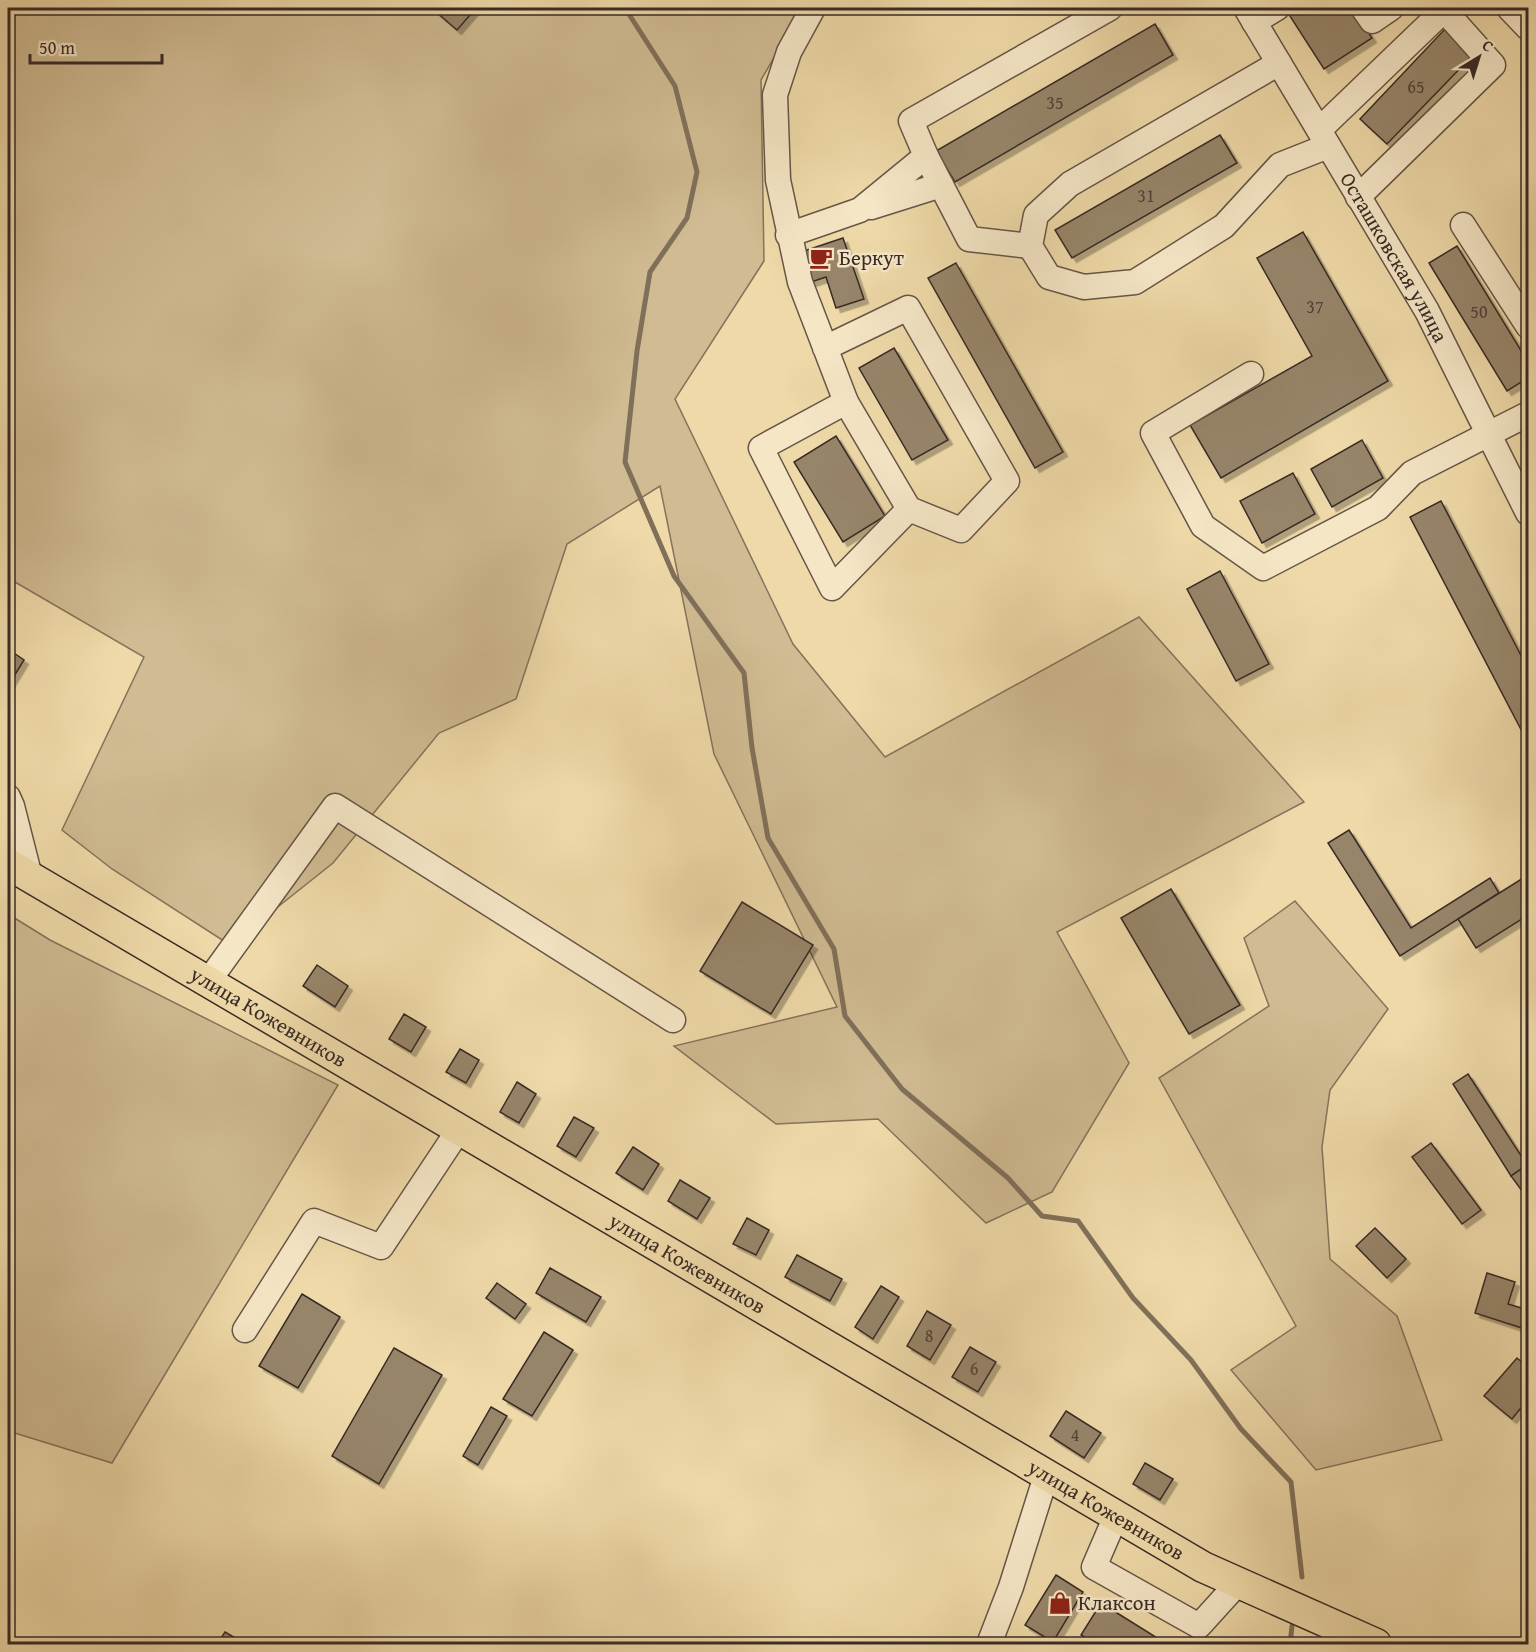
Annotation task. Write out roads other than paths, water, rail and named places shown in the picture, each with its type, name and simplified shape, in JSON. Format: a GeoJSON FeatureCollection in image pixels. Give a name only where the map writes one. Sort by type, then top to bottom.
{"type":"FeatureCollection","features":[{"type":"Feature","properties":{"kind":"main road","name":"улица Кожевников"},"geometry":{"type":"LineString","coordinates":[[19,871],[1203,1567],[1376,1644]]}},
{"type":"Feature","properties":{"kind":"street"},"geometry":{"type":"LineString","coordinates":[[813,8],[789,52],[775,95],[778,180],[788,235],[800,282],[825,348],[846,402],[909,509],[961,530],[1007,481],[908,308],[825,348]]}},
{"type":"Feature","properties":{"kind":"street"},"geometry":{"type":"LineString","coordinates":[[1030,246],[969,239],[911,121],[1110,8]]}},
{"type":"Feature","properties":{"kind":"street"},"geometry":{"type":"LineString","coordinates":[[1250,15],[1277,8]]}},
{"type":"Feature","properties":{"kind":"street"},"geometry":{"type":"LineString","coordinates":[[1363,8],[1372,21],[1391,8]]}},
{"type":"Feature","properties":{"kind":"street"},"geometry":{"type":"LineString","coordinates":[[1509,8],[1528,28]]}},
{"type":"Feature","properties":{"kind":"street"},"geometry":{"type":"LineString","coordinates":[[1279,63],[1070,184],[1036,215],[1030,246],[1049,277],[1084,288],[1135,282],[1224,226],[1280,165],[1323,138],[1445,9],[1493,65],[1358,196]]}},
{"type":"Feature","properties":{"kind":"street","name":"Осташковская улица"},"geometry":{"type":"LineString","coordinates":[[1250,15],[1427,311],[1528,513]]}},
{"type":"Feature","properties":{"kind":"street"},"geometry":{"type":"LineString","coordinates":[[860,210],[927,156]]}},
{"type":"Feature","properties":{"kind":"street"},"geometry":{"type":"LineString","coordinates":[[788,235],[941,185]]}},
{"type":"Feature","properties":{"kind":"street"},"geometry":{"type":"LineString","coordinates":[[1463,225],[1528,326]]}},
{"type":"Feature","properties":{"kind":"street"},"geometry":{"type":"LineString","coordinates":[[1251,374],[1154,433],[1203,526],[1263,568],[1378,508],[1412,473],[1528,414]]}},
{"type":"Feature","properties":{"kind":"street"},"geometry":{"type":"LineString","coordinates":[[846,402],[761,448],[832,588],[909,509]]}},
{"type":"Feature","properties":{"kind":"street"},"geometry":{"type":"LineString","coordinates":[[8,797],[12,806],[19,871]]}},
{"type":"Feature","properties":{"kind":"street"},"geometry":{"type":"LineString","coordinates":[[207,983],[334,806],[673,1020]]}},
{"type":"Feature","properties":{"kind":"street"},"geometry":{"type":"LineString","coordinates":[[245,1330],[314,1221],[381,1247],[458,1131]]}},
{"type":"Feature","properties":{"kind":"street"},"geometry":{"type":"LineString","coordinates":[[989,1644],[1011,1587],[1046,1476]]}},
{"type":"Feature","properties":{"kind":"street"},"geometry":{"type":"LineString","coordinates":[[1116,1516],[1094,1567],[1199,1626],[1238,1583]]}},
{"type":"Feature","properties":{"kind":"waterway"},"geometry":{"type":"LineString","coordinates":[[625,8],[675,86],[697,172],[687,218],[650,272],[637,351],[625,462],[674,576],[744,673],[752,748],[768,838],[834,949],[845,1016],[902,1089],[1008,1178],[1042,1216],[1078,1221],[1133,1298],[1191,1360],[1241,1429],[1291,1482],[1302,1577]]}},
{"type":"Feature","properties":{"kind":"waterway"},"geometry":{"type":"LineString","coordinates":[[1290,1644],[1292,1626]]}},
{"type":"Feature","properties":{"kind":"place","name":"Беркут"},"geometry":{"type":"Point","coordinates":[821,258]}},
{"type":"Feature","properties":{"kind":"place","name":"Клаксон"},"geometry":{"type":"Point","coordinates":[1060,1603]}}]}
